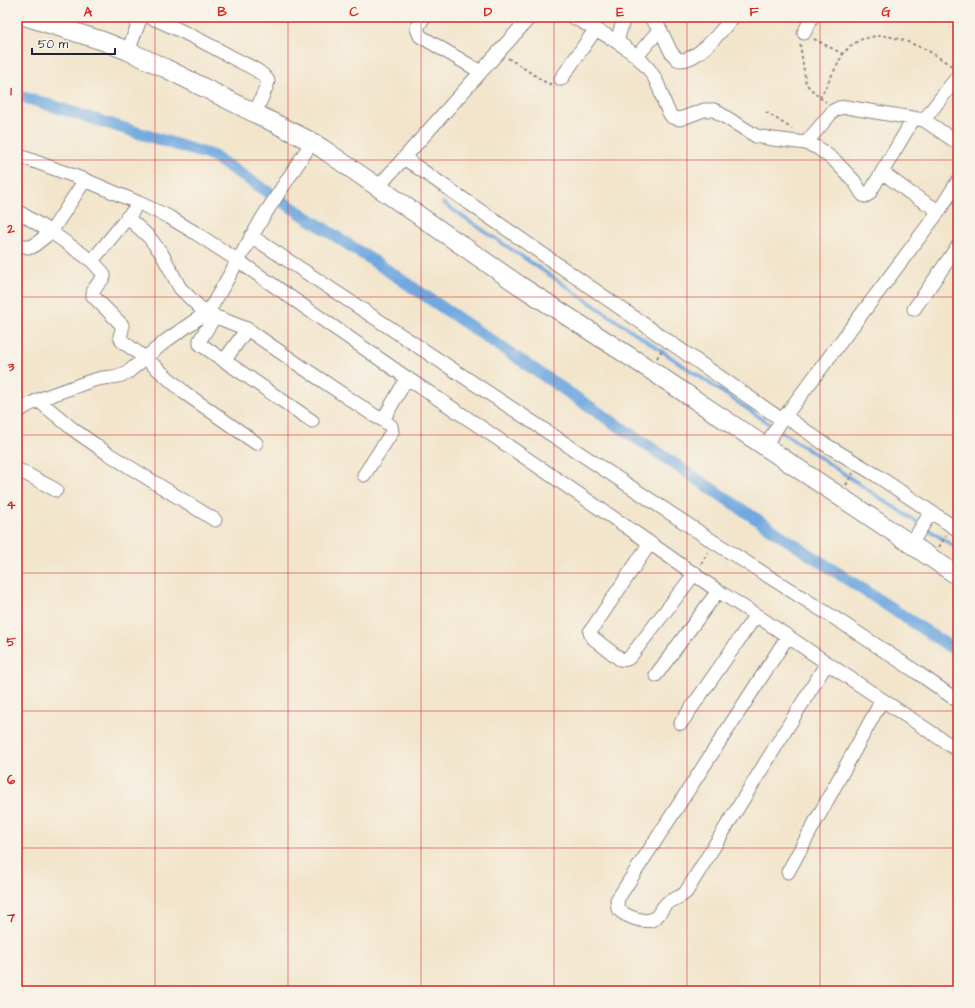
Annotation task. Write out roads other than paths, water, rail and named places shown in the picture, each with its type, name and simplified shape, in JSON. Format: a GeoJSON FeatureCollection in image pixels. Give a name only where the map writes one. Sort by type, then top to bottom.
{"type":"FeatureCollection","features":[{"type":"Feature","properties":{"kind":"street"},"geometry":{"type":"LineString","coordinates":[[27,17],[48,21],[128,51],[312,142],[333,155],[519,285],[765,446],[915,538],[958,576]]}},
{"type":"Feature","properties":{"kind":"street"},"geometry":{"type":"LineString","coordinates":[[128,51],[141,17]]}},
{"type":"Feature","properties":{"kind":"street"},"geometry":{"type":"LineString","coordinates":[[150,17],[210,45],[253,68],[266,77],[268,82],[255,114]]}},
{"type":"Feature","properties":{"kind":"street"},"geometry":{"type":"LineString","coordinates":[[424,17],[417,28],[420,36],[481,72]]}},
{"type":"Feature","properties":{"kind":"street"},"geometry":{"type":"LineString","coordinates":[[573,17],[617,42],[637,56],[655,78],[667,110],[675,119],[680,119],[704,110],[714,110],[756,136],[773,140],[807,141],[836,161],[865,196],[869,194],[882,172],[919,119],[955,71]]}},
{"type":"Feature","properties":{"kind":"street"},"geometry":{"type":"LineString","coordinates":[[617,42],[624,17]]}},
{"type":"Feature","properties":{"kind":"street"},"geometry":{"type":"LineString","coordinates":[[650,17],[660,29],[674,56],[680,60],[689,59],[700,51],[733,17]]}},
{"type":"Feature","properties":{"kind":"street"},"geometry":{"type":"LineString","coordinates":[[804,33],[812,17]]}},
{"type":"Feature","properties":{"kind":"street"},"geometry":{"type":"LineString","coordinates":[[378,187],[481,72],[527,18]]}},
{"type":"Feature","properties":{"kind":"street"},"geometry":{"type":"LineString","coordinates":[[637,56],[660,29]]}},
{"type":"Feature","properties":{"kind":"street"},"geometry":{"type":"LineString","coordinates":[[561,79],[595,30]]}},
{"type":"Feature","properties":{"kind":"street"},"geometry":{"type":"LineString","coordinates":[[807,141],[836,109],[842,107],[919,119],[958,143]]}},
{"type":"Feature","properties":{"kind":"street"},"geometry":{"type":"LineString","coordinates":[[312,142],[262,217],[237,260],[213,304],[211,314],[200,340],[200,344],[312,421]]}},
{"type":"Feature","properties":{"kind":"street"},"geometry":{"type":"LineString","coordinates":[[17,155],[85,180],[139,203],[169,217],[194,232],[650,543],[697,571],[718,590],[882,700],[957,748]]}},
{"type":"Feature","properties":{"kind":"street"},"geometry":{"type":"LineString","coordinates":[[404,158],[784,418],[822,443],[876,475],[953,532]]}},
{"type":"Feature","properties":{"kind":"street"},"geometry":{"type":"LineString","coordinates":[[882,172],[910,193],[939,211]]}},
{"type":"Feature","properties":{"kind":"street"},"geometry":{"type":"LineString","coordinates":[[17,244],[32,247],[51,232],[85,180]]}},
{"type":"Feature","properties":{"kind":"street"},"geometry":{"type":"LineString","coordinates":[[765,446],[784,418],[939,211],[958,181]]}},
{"type":"Feature","properties":{"kind":"street"},"geometry":{"type":"LineString","coordinates":[[92,260],[139,203]]}},
{"type":"Feature","properties":{"kind":"street"},"geometry":{"type":"LineString","coordinates":[[17,211],[92,260],[104,275],[92,294],[122,325],[120,336],[122,341],[145,358],[185,394],[256,442]]}},
{"type":"Feature","properties":{"kind":"street"},"geometry":{"type":"LineString","coordinates":[[127,217],[149,237],[162,254],[180,288],[195,304],[211,314],[247,329],[391,426],[392,432],[364,475]]}},
{"type":"Feature","properties":{"kind":"street"},"geometry":{"type":"LineString","coordinates":[[252,236],[714,542],[844,624],[958,701]]}},
{"type":"Feature","properties":{"kind":"street"},"geometry":{"type":"LineString","coordinates":[[914,309],[958,246]]}},
{"type":"Feature","properties":{"kind":"street"},"geometry":{"type":"LineString","coordinates":[[17,412],[38,400],[98,379],[120,376],[128,372],[167,340],[211,314]]}},
{"type":"Feature","properties":{"kind":"street"},"geometry":{"type":"LineString","coordinates":[[224,361],[247,329]]}},
{"type":"Feature","properties":{"kind":"street"},"geometry":{"type":"LineString","coordinates":[[383,420],[407,378]]}},
{"type":"Feature","properties":{"kind":"street"},"geometry":{"type":"LineString","coordinates":[[38,400],[74,430],[106,453],[215,520]]}},
{"type":"Feature","properties":{"kind":"street"},"geometry":{"type":"LineString","coordinates":[[17,469],[56,490]]}},
{"type":"Feature","properties":{"kind":"street"},"geometry":{"type":"LineString","coordinates":[[915,538],[929,515]]}},
{"type":"Feature","properties":{"kind":"street"},"geometry":{"type":"LineString","coordinates":[[650,543],[590,632],[593,638],[620,659],[623,660],[630,657],[697,571]]}},
{"type":"Feature","properties":{"kind":"street"},"geometry":{"type":"LineString","coordinates":[[656,675],[718,590]]}},
{"type":"Feature","properties":{"kind":"street"},"geometry":{"type":"LineString","coordinates":[[681,723],[756,615]]}},
{"type":"Feature","properties":{"kind":"street"},"geometry":{"type":"LineString","coordinates":[[788,636],[617,900],[618,909],[622,913],[636,919],[653,919],[666,904],[682,896],[686,892],[827,663]]}},
{"type":"Feature","properties":{"kind":"street"},"geometry":{"type":"LineString","coordinates":[[788,872],[882,700]]}},
{"type":"Feature","properties":{"kind":"waterway"},"geometry":{"type":"LineString","coordinates":[[17,95],[213,156],[378,264],[786,539],[958,652]]}},
{"type":"Feature","properties":{"kind":"waterway"},"geometry":{"type":"LineString","coordinates":[[443,203],[774,427]]}},
{"type":"Feature","properties":{"kind":"waterway"},"geometry":{"type":"LineString","coordinates":[[779,430],[958,549]]}}]}
